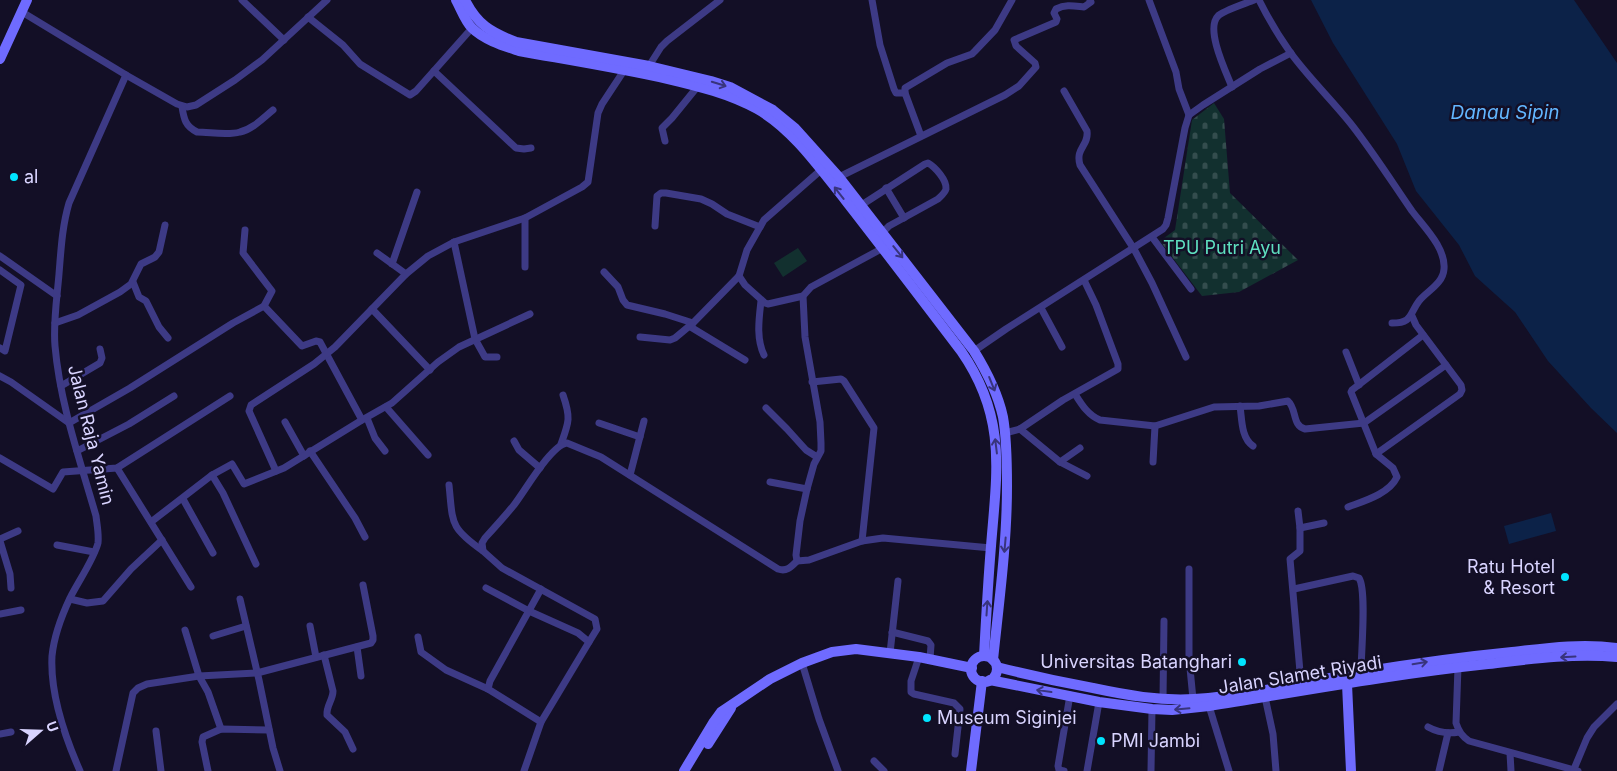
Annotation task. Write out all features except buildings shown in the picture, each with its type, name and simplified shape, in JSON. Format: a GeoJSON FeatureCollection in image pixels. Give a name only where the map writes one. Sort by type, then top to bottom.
{"type":"FeatureCollection","features":[{"type":"Feature","properties":{"kind":"main road"},"geometry":{"type":"LineString","coordinates":[[0,58],[27,0]]}},
{"type":"Feature","properties":{"kind":"main road"},"geometry":{"type":"LineString","coordinates":[[456,0],[472,28],[483,36],[504,46],[519,51],[625,69],[698,86],[757,109],[774,120],[789,134],[821,170],[883,248],[916,283]]}},
{"type":"Feature","properties":{"kind":"main road"},"geometry":{"type":"LineString","coordinates":[[465,0],[472,13],[484,26],[516,42],[649,66],[730,87],[765,105],[790,124],[839,178],[882,233],[926,296],[974,351],[986,371],[1002,416],[1007,466],[1005,542],[991,661]]}},
{"type":"Feature","properties":{"kind":"main road"},"geometry":{"type":"LineString","coordinates":[[926,296],[980,380],[989,406],[997,453],[991,548],[991,661],[996,674],[986,681],[971,771]]}},
{"type":"Feature","properties":{"kind":"main road","name":"Jalan Slamet Riyadi"},"geometry":{"type":"LineString","coordinates":[[991,661],[1152,709],[1172,710],[1347,684],[1524,650],[1581,646],[1617,648]]}},
{"type":"Feature","properties":{"kind":"main road"},"geometry":{"type":"LineString","coordinates":[[684,771],[718,715],[770,679],[802,662],[840,650],[856,649],[924,658],[972,668]]}},
{"type":"Feature","properties":{"kind":"main road","name":"Jalan Slamet Riyadi"},"geometry":{"type":"LineString","coordinates":[[986,681],[1070,695],[1099,702],[1193,699],[1264,691],[1361,672],[1536,659],[1617,657]]}},
{"type":"Feature","properties":{"kind":"main road"},"geometry":{"type":"LineString","coordinates":[[986,681],[974,676],[972,668],[975,660],[991,661]]}},
{"type":"Feature","properties":{"kind":"main road"},"geometry":{"type":"LineString","coordinates":[[1347,684],[1351,771]]}},
{"type":"Feature","properties":{"kind":"main road"},"geometry":{"type":"LineString","coordinates":[[690,771],[733,705]]}},
{"type":"Feature","properties":{"kind":"street"},"geometry":{"type":"LineString","coordinates":[[242,0],[284,40]]}},
{"type":"Feature","properties":{"kind":"street"},"geometry":{"type":"LineString","coordinates":[[22,12],[126,75],[187,107],[196,105],[236,80],[262,60],[327,0]]}},
{"type":"Feature","properties":{"kind":"street"},"geometry":{"type":"LineString","coordinates":[[649,66],[667,41],[720,0]]}},
{"type":"Feature","properties":{"kind":"street"},"geometry":{"type":"LineString","coordinates":[[872,0],[880,45],[894,89],[896,92],[905,93]]}},
{"type":"Feature","properties":{"kind":"street"},"geometry":{"type":"LineString","coordinates":[[921,136],[905,93],[905,88],[947,63],[972,54],[995,30],[1012,0]]}},
{"type":"Feature","properties":{"kind":"street"},"geometry":{"type":"LineString","coordinates":[[839,178],[1006,95],[1019,86],[1036,66],[1016,46],[1014,40],[1056,22],[1057,19],[1054,13],[1056,9],[1068,5],[1084,7],[1091,2],[1090,0]]}},
{"type":"Feature","properties":{"kind":"street"},"geometry":{"type":"LineString","coordinates":[[1149,0],[1190,115]]}},
{"type":"Feature","properties":{"kind":"street"},"geometry":{"type":"LineString","coordinates":[[1232,87],[1216,45],[1214,21],[1218,15],[1254,0]]}},
{"type":"Feature","properties":{"kind":"street"},"geometry":{"type":"LineString","coordinates":[[1259,0],[1268,19],[1291,53],[1352,125],[1433,237],[1442,256],[1445,267],[1444,274],[1438,283],[1419,301],[1412,316],[1402,322],[1392,323]]}},
{"type":"Feature","properties":{"kind":"street"},"geometry":{"type":"LineString","coordinates":[[308,17],[343,45],[360,64],[410,95],[416,91],[472,28]]}},
{"type":"Feature","properties":{"kind":"street"},"geometry":{"type":"LineString","coordinates":[[974,351],[1163,229],[1166,225],[1185,128],[1190,115],[1260,69],[1291,53]]}},
{"type":"Feature","properties":{"kind":"street"},"geometry":{"type":"LineString","coordinates":[[276,471],[250,413],[249,406],[327,354],[406,274],[428,256],[454,242],[524,218],[577,190],[588,182],[598,113],[625,69]]}},
{"type":"Feature","properties":{"kind":"street"},"geometry":{"type":"LineString","coordinates":[[434,70],[516,148],[531,148]]}},
{"type":"Feature","properties":{"kind":"street","name":"Jalan Raja Yamin"},"geometry":{"type":"LineString","coordinates":[[80,771],[66,738],[54,679],[52,657],[54,643],[70,599],[98,543],[98,529],[69,424],[61,386],[55,344],[55,323],[63,224],[69,203],[126,75]]}},
{"type":"Feature","properties":{"kind":"street"},"geometry":{"type":"LineString","coordinates":[[665,140],[662,128],[698,86]]}},
{"type":"Feature","properties":{"kind":"street"},"geometry":{"type":"LineString","coordinates":[[1064,92],[1087,131],[1087,138],[1078,154],[1080,164],[1134,249],[1186,357]]}},
{"type":"Feature","properties":{"kind":"street"},"geometry":{"type":"LineString","coordinates":[[182,106],[184,120],[189,127],[197,132],[242,132],[252,127],[273,110]]}},
{"type":"Feature","properties":{"kind":"street"},"geometry":{"type":"LineString","coordinates":[[860,206],[928,162],[933,166],[945,182],[946,189],[944,192],[938,199],[890,226],[882,233]]}},
{"type":"Feature","properties":{"kind":"street"},"geometry":{"type":"LineString","coordinates":[[640,337],[670,340],[691,324],[739,276],[747,250],[770,214],[821,170]]}},
{"type":"Feature","properties":{"kind":"street"},"geometry":{"type":"LineString","coordinates":[[886,188],[904,218]]}},
{"type":"Feature","properties":{"kind":"street"},"geometry":{"type":"LineString","coordinates":[[392,264],[417,192]]}},
{"type":"Feature","properties":{"kind":"street"},"geometry":{"type":"LineString","coordinates":[[655,226],[657,196],[666,193],[701,200],[712,204],[727,214],[760,227]]}},
{"type":"Feature","properties":{"kind":"street"},"geometry":{"type":"LineString","coordinates":[[524,218],[525,267]]}},
{"type":"Feature","properties":{"kind":"street"},"geometry":{"type":"LineString","coordinates":[[55,323],[87,310],[120,292],[133,282],[141,264],[154,257],[158,252],[164,224]]}},
{"type":"Feature","properties":{"kind":"street"},"geometry":{"type":"LineString","coordinates":[[0,376],[69,424],[130,388],[233,323],[264,306],[272,291],[243,253],[245,230]]}},
{"type":"Feature","properties":{"kind":"street"},"geometry":{"type":"LineString","coordinates":[[1152,237],[1191,289]]}},
{"type":"Feature","properties":{"kind":"street"},"geometry":{"type":"LineString","coordinates":[[454,242],[475,339],[485,357],[497,357]]}},
{"type":"Feature","properties":{"kind":"street"},"geometry":{"type":"LineString","coordinates":[[739,276],[761,301],[768,304],[803,296],[811,287],[883,248]]}},
{"type":"Feature","properties":{"kind":"street"},"geometry":{"type":"LineString","coordinates":[[377,253],[406,274]]}},
{"type":"Feature","properties":{"kind":"street"},"geometry":{"type":"LineString","coordinates":[[0,256],[57,296]]}},
{"type":"Feature","properties":{"kind":"street"},"geometry":{"type":"LineString","coordinates":[[0,270],[21,285],[5,351],[0,348]]}},
{"type":"Feature","properties":{"kind":"street"},"geometry":{"type":"LineString","coordinates":[[604,272],[618,287],[626,305],[665,314],[691,324],[745,360]]}},
{"type":"Feature","properties":{"kind":"street"},"geometry":{"type":"LineString","coordinates":[[1005,433],[1020,429],[1118,369],[1119,367],[1096,304],[1084,280]]}},
{"type":"Feature","properties":{"kind":"street"},"geometry":{"type":"LineString","coordinates":[[133,282],[139,297],[146,301],[159,328],[168,338]]}},
{"type":"Feature","properties":{"kind":"street"},"geometry":{"type":"LineString","coordinates":[[561,444],[567,443],[600,457],[778,569],[786,570],[791,568],[796,561],[800,521],[807,489],[817,457],[821,451],[821,436],[804,338],[803,296]]}},
{"type":"Feature","properties":{"kind":"street"},"geometry":{"type":"LineString","coordinates":[[761,301],[758,333],[760,347],[764,355]]}},
{"type":"Feature","properties":{"kind":"street"},"geometry":{"type":"LineString","coordinates":[[264,306],[301,345],[304,346],[319,341],[375,438],[385,451]]}},
{"type":"Feature","properties":{"kind":"street"},"geometry":{"type":"LineString","coordinates":[[1041,308],[1062,347]]}},
{"type":"Feature","properties":{"kind":"street"},"geometry":{"type":"LineString","coordinates":[[372,309],[430,370]]}},
{"type":"Feature","properties":{"kind":"street"},"geometry":{"type":"LineString","coordinates":[[151,522],[212,475],[232,464],[244,484],[284,468],[392,404],[459,346],[530,314]]}},
{"type":"Feature","properties":{"kind":"street"},"geometry":{"type":"LineString","coordinates":[[1376,454],[1460,394],[1462,390],[1461,385],[1423,335],[1412,316]]}},
{"type":"Feature","properties":{"kind":"street"},"geometry":{"type":"LineString","coordinates":[[1348,507],[1386,490],[1394,484],[1396,477],[1396,473],[1390,465],[1376,454],[1350,394],[1352,390],[1423,335]]}},
{"type":"Feature","properties":{"kind":"street"},"geometry":{"type":"LineString","coordinates":[[61,386],[100,363],[102,358],[100,349]]}},
{"type":"Feature","properties":{"kind":"street"},"geometry":{"type":"LineString","coordinates":[[1346,352],[1359,385]]}},
{"type":"Feature","properties":{"kind":"street"},"geometry":{"type":"LineString","coordinates":[[1075,394],[1086,411],[1100,420],[1155,426],[1214,407],[1259,406],[1288,401],[1291,404],[1297,424],[1302,429],[1364,423],[1446,365]]}},
{"type":"Feature","properties":{"kind":"street"},"geometry":{"type":"LineString","coordinates":[[812,382],[841,379],[844,381],[874,428],[862,541]]}},
{"type":"Feature","properties":{"kind":"street"},"geometry":{"type":"LineString","coordinates":[[77,451],[129,424],[174,396]]}},
{"type":"Feature","properties":{"kind":"street"},"geometry":{"type":"LineString","coordinates":[[0,458],[54,488],[63,472],[117,468],[230,396]]}},
{"type":"Feature","properties":{"kind":"street"},"geometry":{"type":"LineString","coordinates":[[483,551],[482,542],[561,444],[569,420],[568,411],[562,396]]}},
{"type":"Feature","properties":{"kind":"street"},"geometry":{"type":"LineString","coordinates":[[1240,406],[1244,436],[1248,443],[1253,446]]}},
{"type":"Feature","properties":{"kind":"street"},"geometry":{"type":"LineString","coordinates":[[386,407],[428,455]]}},
{"type":"Feature","properties":{"kind":"street"},"geometry":{"type":"LineString","coordinates":[[766,408],[806,450],[817,457]]}},
{"type":"Feature","properties":{"kind":"street"},"geometry":{"type":"LineString","coordinates":[[630,475],[644,421]]}},
{"type":"Feature","properties":{"kind":"street"},"geometry":{"type":"LineString","coordinates":[[285,422],[304,456]]}},
{"type":"Feature","properties":{"kind":"street"},"geometry":{"type":"LineString","coordinates":[[599,423],[640,437]]}},
{"type":"Feature","properties":{"kind":"street"},"geometry":{"type":"LineString","coordinates":[[1153,462],[1155,426]]}},
{"type":"Feature","properties":{"kind":"street"},"geometry":{"type":"LineString","coordinates":[[1020,429],[1060,462],[1087,476]]}},
{"type":"Feature","properties":{"kind":"street"},"geometry":{"type":"LineString","coordinates":[[514,441],[519,450],[540,468]]}},
{"type":"Feature","properties":{"kind":"street"},"geometry":{"type":"LineString","coordinates":[[1060,462],[1080,448]]}},
{"type":"Feature","properties":{"kind":"street"},"geometry":{"type":"LineString","coordinates":[[310,451],[365,537]]}},
{"type":"Feature","properties":{"kind":"street"},"geometry":{"type":"LineString","coordinates":[[117,468],[192,587]]}},
{"type":"Feature","properties":{"kind":"street"},"geometry":{"type":"LineString","coordinates":[[212,475],[223,493],[256,564]]}},
{"type":"Feature","properties":{"kind":"street"},"geometry":{"type":"LineString","coordinates":[[770,482],[807,489]]}},
{"type":"Feature","properties":{"kind":"street"},"geometry":{"type":"LineString","coordinates":[[449,485],[451,513],[460,533],[468,541],[502,568],[595,619],[598,629],[541,722],[524,771]]}},
{"type":"Feature","properties":{"kind":"street"},"geometry":{"type":"LineString","coordinates":[[182,499],[213,553]]}},
{"type":"Feature","properties":{"kind":"street"},"geometry":{"type":"LineString","coordinates":[[1298,511],[1300,551],[1290,558],[1301,683]]}},
{"type":"Feature","properties":{"kind":"street"},"geometry":{"type":"LineString","coordinates":[[1300,528],[1324,523]]}},
{"type":"Feature","properties":{"kind":"street"},"geometry":{"type":"LineString","coordinates":[[11,588],[10,574],[0,540],[18,531]]}},
{"type":"Feature","properties":{"kind":"street"},"geometry":{"type":"LineString","coordinates":[[796,561],[809,560],[862,541],[890,538],[991,548]]}},
{"type":"Feature","properties":{"kind":"street"},"geometry":{"type":"LineString","coordinates":[[70,599],[87,603],[103,601],[131,569],[162,540]]}},
{"type":"Feature","properties":{"kind":"street"},"geometry":{"type":"LineString","coordinates":[[57,546],[94,552]]}},
{"type":"Feature","properties":{"kind":"street"},"geometry":{"type":"LineString","coordinates":[[1189,569],[1189,658],[1193,699]]}},
{"type":"Feature","properties":{"kind":"street"},"geometry":{"type":"LineString","coordinates":[[1294,590],[1353,576],[1359,578],[1362,582],[1363,608],[1361,672]]}},
{"type":"Feature","properties":{"kind":"street"},"geometry":{"type":"LineString","coordinates":[[890,653],[898,581]]}},
{"type":"Feature","properties":{"kind":"street"},"geometry":{"type":"LineString","coordinates":[[116,771],[135,690],[147,684],[199,676],[257,672],[371,643],[373,640],[363,585]]}},
{"type":"Feature","properties":{"kind":"street"},"geometry":{"type":"LineString","coordinates":[[486,588],[529,611],[578,633],[589,642]]}},
{"type":"Feature","properties":{"kind":"street"},"geometry":{"type":"LineString","coordinates":[[488,689],[490,681],[541,589]]}},
{"type":"Feature","properties":{"kind":"street"},"geometry":{"type":"LineString","coordinates":[[240,599],[280,771]]}},
{"type":"Feature","properties":{"kind":"street"},"geometry":{"type":"LineString","coordinates":[[0,614],[21,610]]}},
{"type":"Feature","properties":{"kind":"street"},"geometry":{"type":"LineString","coordinates":[[1163,699],[1164,621]]}},
{"type":"Feature","properties":{"kind":"street"},"geometry":{"type":"LineString","coordinates":[[213,636],[246,626]]}},
{"type":"Feature","properties":{"kind":"street"},"geometry":{"type":"LineString","coordinates":[[310,626],[316,657]]}},
{"type":"Feature","properties":{"kind":"street"},"geometry":{"type":"LineString","coordinates":[[185,630],[199,676],[208,692],[221,729]]}},
{"type":"Feature","properties":{"kind":"street"},"geometry":{"type":"LineString","coordinates":[[892,632],[928,641],[931,645],[911,681],[911,692],[954,703],[960,709],[955,754]]}},
{"type":"Feature","properties":{"kind":"street"},"geometry":{"type":"LineString","coordinates":[[418,637],[421,652],[446,670],[488,689],[541,722]]}},
{"type":"Feature","properties":{"kind":"street"},"geometry":{"type":"LineString","coordinates":[[357,646],[361,676]]}},
{"type":"Feature","properties":{"kind":"street"},"geometry":{"type":"LineString","coordinates":[[324,655],[333,691],[326,715],[345,732],[352,749]]}},
{"type":"Feature","properties":{"kind":"street"},"geometry":{"type":"LineString","coordinates":[[802,662],[819,719],[838,771]]}},
{"type":"Feature","properties":{"kind":"street"},"geometry":{"type":"LineString","coordinates":[[1451,665],[1459,732],[1469,741],[1576,770],[1583,745],[1594,727],[1617,704]]}},
{"type":"Feature","properties":{"kind":"street"},"geometry":{"type":"LineString","coordinates":[[1064,771],[1059,770],[1058,766],[1070,695]]}},
{"type":"Feature","properties":{"kind":"street"},"geometry":{"type":"LineString","coordinates":[[1266,697],[1273,734],[1276,771]]}},
{"type":"Feature","properties":{"kind":"street"},"geometry":{"type":"LineString","coordinates":[[1087,771],[1099,702]]}},
{"type":"Feature","properties":{"kind":"street"},"geometry":{"type":"LineString","coordinates":[[1209,706],[1229,771]]}},
{"type":"Feature","properties":{"kind":"street"},"geometry":{"type":"LineString","coordinates":[[1151,771],[1152,709]]}},
{"type":"Feature","properties":{"kind":"street"},"geometry":{"type":"LineString","coordinates":[[1428,727],[1434,731],[1459,732]]}},
{"type":"Feature","properties":{"kind":"street"},"geometry":{"type":"LineString","coordinates":[[208,771],[203,737],[221,729],[269,730]]}},
{"type":"Feature","properties":{"kind":"street"},"geometry":{"type":"LineString","coordinates":[[156,731],[161,771]]}},
{"type":"Feature","properties":{"kind":"street"},"geometry":{"type":"LineString","coordinates":[[0,734],[10,732]]}},
{"type":"Feature","properties":{"kind":"street"},"geometry":{"type":"LineString","coordinates":[[1439,771],[1448,733]]}},
{"type":"Feature","properties":{"kind":"street"},"geometry":{"type":"LineString","coordinates":[[1510,753],[1511,771]]}},
{"type":"Feature","properties":{"kind":"street"},"geometry":{"type":"LineString","coordinates":[[874,761],[884,771]]}},
{"type":"Feature","properties":{"kind":"green space","name":"TPU Putri Ayu"},"geometry":{"type":"Polygon","coordinates":[[[1214,103],[1224,119],[1230,193],[1298,260],[1239,292],[1202,296],[1160,241],[1175,230],[1192,120],[1214,103]]]}},
{"type":"Feature","properties":{"kind":"green space"},"geometry":{"type":"Polygon","coordinates":[[[798,248],[807,261],[783,277],[774,263],[798,248]]]}},
{"type":"Feature","properties":{"kind":"water","name":"Danau Sipin"},"geometry":{"type":"Polygon","coordinates":[[[1311,0],[1574,0],[1617,63],[1617,433],[1548,361],[1515,312],[1475,276],[1459,245],[1416,191],[1397,144],[1333,43],[1311,0]]]}},
{"type":"Feature","properties":{"kind":"water"},"geometry":{"type":"Polygon","coordinates":[[[1551,513],[1556,531],[1509,544],[1504,526],[1551,513]]]}},
{"type":"Feature","properties":{"kind":"place","name":"al"},"geometry":{"type":"Point","coordinates":[14,177]}},
{"type":"Feature","properties":{"kind":"place","name":"Ratu Hotel & Resort"},"geometry":{"type":"Point","coordinates":[1565,577]}},
{"type":"Feature","properties":{"kind":"place","name":"Universitas Batanghari"},"geometry":{"type":"Point","coordinates":[1242,662]}},
{"type":"Feature","properties":{"kind":"place","name":"Museum Siginjei"},"geometry":{"type":"Point","coordinates":[927,718]}},
{"type":"Feature","properties":{"kind":"place","name":"PMI Jambi"},"geometry":{"type":"Point","coordinates":[1101,741]}}]}
